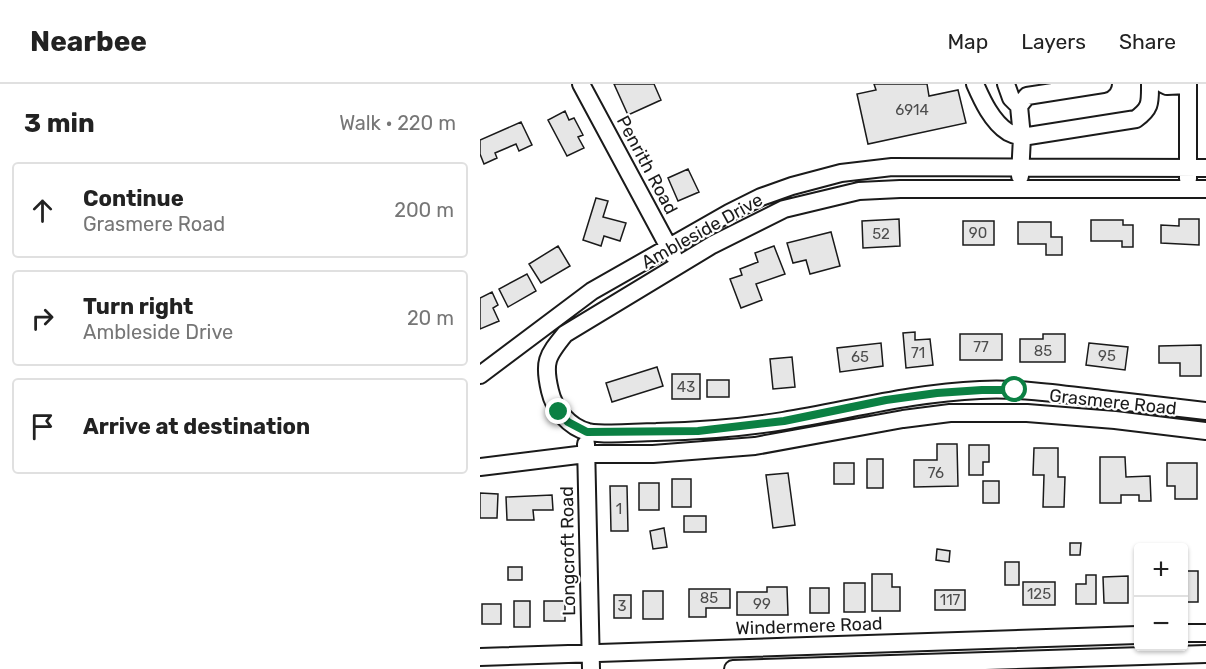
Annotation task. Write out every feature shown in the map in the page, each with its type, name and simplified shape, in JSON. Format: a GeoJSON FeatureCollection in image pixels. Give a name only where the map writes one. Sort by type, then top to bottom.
{"type":"FeatureCollection","features":[{"type":"Feature","properties":{"kind":"street","name":"Penrith Road"},"geometry":{"type":"LineString","coordinates":[[581,84],[678,265]]}},
{"type":"Feature","properties":{"kind":"street"},"geometry":{"type":"LineString","coordinates":[[975,84],[996,120],[1008,132],[1022,137],[1136,119],[1147,111],[1150,101],[1150,84]]}},
{"type":"Feature","properties":{"kind":"street"},"geometry":{"type":"LineString","coordinates":[[1006,84],[1011,98],[1019,106],[1022,137],[1020,189]]}},
{"type":"Feature","properties":{"kind":"street"},"geometry":{"type":"LineString","coordinates":[[1019,106],[1027,96],[1103,84]]}},
{"type":"Feature","properties":{"kind":"street"},"geometry":{"type":"LineString","coordinates":[[1163,84],[1167,86],[1188,85],[1187,189]]}},
{"type":"Feature","properties":{"kind":"street","name":"Ambleside Drive"},"geometry":{"type":"LineString","coordinates":[[480,375],[592,291],[668,246],[760,197],[841,173],[892,166],[1206,168]]}},
{"type":"Feature","properties":{"kind":"street","name":"Ambleside Drive"},"geometry":{"type":"LineString","coordinates":[[587,432],[568,422],[559,412],[551,396],[545,372],[551,350],[565,334],[678,265],[784,208],[859,191],[890,189],[1206,189]]}},
{"type":"Feature","properties":{"kind":"street"},"geometry":{"type":"LineString","coordinates":[[546,326],[559,341]]}},
{"type":"Feature","properties":{"kind":"street","name":"Grasmere Road"},"geometry":{"type":"LineString","coordinates":[[587,432],[698,431],[746,427],[886,400],[982,390],[1056,393],[1206,411]]}},
{"type":"Feature","properties":{"kind":"street","name":"Grasmere Road"},"geometry":{"type":"LineString","coordinates":[[480,467],[586,454],[653,454],[745,447],[950,413],[1027,413],[1115,420],[1206,431]]}},
{"type":"Feature","properties":{"kind":"street","name":"Longcroft Road"},"geometry":{"type":"LineString","coordinates":[[587,432],[590,661]]}},
{"type":"Feature","properties":{"kind":"street"},"geometry":{"type":"LineString","coordinates":[[1188,633],[1206,633]]}},
{"type":"Feature","properties":{"kind":"street","name":"Windermere Road"},"geometry":{"type":"LineString","coordinates":[[480,657],[590,661],[929,642],[1134,635]]}},
{"type":"Feature","properties":{"kind":"street"},"geometry":{"type":"LineString","coordinates":[[929,642],[929,662]]}},
{"type":"Feature","properties":{"kind":"street"},"geometry":{"type":"LineString","coordinates":[[734,669],[1206,654]]}},
{"type":"Feature","properties":{"kind":"building"},"geometry":{"type":"Polygon","coordinates":[[[614,84],[654,84],[661,100],[628,115],[614,84]]]}},
{"type":"Feature","properties":{"kind":"building"},"geometry":{"type":"Polygon","coordinates":[[[874,84],[927,84],[929,96],[958,90],[966,123],[868,144],[857,94],[876,90],[874,84]]]}},
{"type":"Feature","properties":{"kind":"building"},"geometry":{"type":"Polygon","coordinates":[[[565,111],[569,120],[574,118],[583,135],[578,137],[584,148],[567,156],[548,120],[565,111]]]}},
{"type":"Feature","properties":{"kind":"building"},"geometry":{"type":"Polygon","coordinates":[[[521,122],[532,145],[519,151],[516,144],[495,153],[497,158],[484,164],[480,154],[480,140],[521,122]]]}},
{"type":"Feature","properties":{"kind":"building"},"geometry":{"type":"Polygon","coordinates":[[[688,169],[699,192],[678,201],[668,178],[688,169]]]}},
{"type":"Feature","properties":{"kind":"building"},"geometry":{"type":"Polygon","coordinates":[[[596,198],[608,201],[603,217],[626,223],[620,241],[604,236],[601,246],[583,240],[596,198]]]}},
{"type":"Feature","properties":{"kind":"building"},"geometry":{"type":"Polygon","coordinates":[[[899,219],[900,246],[863,248],[862,221],[899,219]]]}},
{"type":"Feature","properties":{"kind":"building"},"geometry":{"type":"Polygon","coordinates":[[[1179,219],[1199,219],[1199,245],[1161,243],[1161,225],[1179,226],[1179,219]]]}},
{"type":"Feature","properties":{"kind":"building"},"geometry":{"type":"Polygon","coordinates":[[[1091,220],[1123,220],[1123,225],[1133,225],[1133,247],[1122,247],[1122,241],[1091,241],[1091,220]]]}},
{"type":"Feature","properties":{"kind":"building"},"geometry":{"type":"Polygon","coordinates":[[[963,221],[994,221],[994,245],[963,245],[963,221]]]}},
{"type":"Feature","properties":{"kind":"building"},"geometry":{"type":"Polygon","coordinates":[[[1018,222],[1051,222],[1051,237],[1062,237],[1062,255],[1046,255],[1046,244],[1018,244],[1018,222]]]}},
{"type":"Feature","properties":{"kind":"building"},"geometry":{"type":"Polygon","coordinates":[[[831,232],[840,266],[810,274],[806,260],[793,263],[787,243],[831,232]]]}},
{"type":"Feature","properties":{"kind":"building"},"geometry":{"type":"Polygon","coordinates":[[[558,246],[570,266],[541,283],[529,264],[558,246]]]}},
{"type":"Feature","properties":{"kind":"building"},"geometry":{"type":"Polygon","coordinates":[[[774,246],[785,274],[756,284],[762,300],[741,308],[730,279],[742,275],[740,269],[758,262],[755,253],[774,246]]]}},
{"type":"Feature","properties":{"kind":"building"},"geometry":{"type":"Polygon","coordinates":[[[527,274],[536,291],[508,307],[499,289],[527,274]]]}},
{"type":"Feature","properties":{"kind":"building"},"geometry":{"type":"Polygon","coordinates":[[[492,292],[498,305],[493,308],[499,321],[480,329],[480,298],[492,292]]]}},
{"type":"Feature","properties":{"kind":"building"},"geometry":{"type":"Polygon","coordinates":[[[915,332],[915,340],[930,339],[933,365],[906,368],[903,333],[915,332]]]}},
{"type":"Feature","properties":{"kind":"building"},"geometry":{"type":"Polygon","coordinates":[[[960,334],[1002,334],[1002,360],[960,360],[960,334]]]}},
{"type":"Feature","properties":{"kind":"building"},"geometry":{"type":"Polygon","coordinates":[[[1043,334],[1065,334],[1065,362],[1020,362],[1020,339],[1043,339],[1043,334]]]}},
{"type":"Feature","properties":{"kind":"building"},"geometry":{"type":"Polygon","coordinates":[[[881,343],[883,366],[840,372],[837,348],[881,343]]]}},
{"type":"Feature","properties":{"kind":"building"},"geometry":{"type":"Polygon","coordinates":[[[1089,343],[1128,347],[1125,370],[1086,365],[1089,343]]]}},
{"type":"Feature","properties":{"kind":"building"},"geometry":{"type":"Polygon","coordinates":[[[1201,345],[1201,376],[1180,376],[1180,363],[1159,363],[1159,346],[1201,345]]]}},
{"type":"Feature","properties":{"kind":"building"},"geometry":{"type":"Polygon","coordinates":[[[792,357],[795,387],[773,389],[770,359],[792,357]]]}},
{"type":"Feature","properties":{"kind":"building"},"geometry":{"type":"Polygon","coordinates":[[[657,367],[663,386],[612,402],[606,383],[657,367]]]}},
{"type":"Feature","properties":{"kind":"building"},"geometry":{"type":"Polygon","coordinates":[[[672,374],[700,374],[700,399],[672,399],[672,374]]]}},
{"type":"Feature","properties":{"kind":"building"},"geometry":{"type":"Polygon","coordinates":[[[707,380],[729,380],[729,397],[707,397],[707,380]]]}},
{"type":"Feature","properties":{"kind":"building"},"geometry":{"type":"Polygon","coordinates":[[[937,444],[957,444],[958,486],[914,487],[914,460],[937,460],[937,444]]]}},
{"type":"Feature","properties":{"kind":"building"},"geometry":{"type":"Polygon","coordinates":[[[969,445],[989,445],[989,462],[983,462],[983,475],[969,475],[969,445]]]}},
{"type":"Feature","properties":{"kind":"building"},"geometry":{"type":"Polygon","coordinates":[[[1034,448],[1058,448],[1058,477],[1065,477],[1064,507],[1043,507],[1044,475],[1033,475],[1034,448]]]}},
{"type":"Feature","properties":{"kind":"building"},"geometry":{"type":"Polygon","coordinates":[[[1100,457],[1125,457],[1126,477],[1150,476],[1151,501],[1139,501],[1139,495],[1121,495],[1121,503],[1100,503],[1100,457]]]}},
{"type":"Feature","properties":{"kind":"building"},"geometry":{"type":"Polygon","coordinates":[[[867,459],[883,459],[883,488],[867,488],[867,459]]]}},
{"type":"Feature","properties":{"kind":"building"},"geometry":{"type":"Polygon","coordinates":[[[834,463],[854,463],[854,484],[834,484],[834,463]]]}},
{"type":"Feature","properties":{"kind":"building"},"geometry":{"type":"Polygon","coordinates":[[[1167,463],[1197,463],[1197,499],[1175,499],[1175,486],[1167,486],[1167,463]]]}},
{"type":"Feature","properties":{"kind":"building"},"geometry":{"type":"Polygon","coordinates":[[[788,473],[795,525],[773,528],[766,475],[788,473]]]}},
{"type":"Feature","properties":{"kind":"building"},"geometry":{"type":"Polygon","coordinates":[[[672,479],[691,479],[691,507],[672,507],[672,479]]]}},
{"type":"Feature","properties":{"kind":"building"},"geometry":{"type":"Polygon","coordinates":[[[983,481],[999,481],[999,503],[983,503],[983,481]]]}},
{"type":"Feature","properties":{"kind":"building"},"geometry":{"type":"Polygon","coordinates":[[[639,483],[659,483],[659,510],[639,510],[639,483]]]}},
{"type":"Feature","properties":{"kind":"building"},"geometry":{"type":"Polygon","coordinates":[[[610,486],[627,486],[628,531],[611,531],[610,486]]]}},
{"type":"Feature","properties":{"kind":"building"},"geometry":{"type":"Polygon","coordinates":[[[480,493],[498,494],[497,518],[480,518],[480,493]]]}},
{"type":"Feature","properties":{"kind":"building"},"geometry":{"type":"Polygon","coordinates":[[[552,495],[553,510],[533,510],[534,520],[507,520],[506,497],[552,495]]]}},
{"type":"Feature","properties":{"kind":"building"},"geometry":{"type":"Polygon","coordinates":[[[684,516],[706,516],[706,532],[684,532],[684,516]]]}},
{"type":"Feature","properties":{"kind":"building"},"geometry":{"type":"Polygon","coordinates":[[[664,528],[667,547],[653,549],[650,531],[664,528]]]}},
{"type":"Feature","properties":{"kind":"building"},"geometry":{"type":"Polygon","coordinates":[[[1070,543],[1081,543],[1080,555],[1070,555],[1070,543]]]}},
{"type":"Feature","properties":{"kind":"building"},"geometry":{"type":"Polygon","coordinates":[[[937,549],[950,551],[949,562],[936,560],[937,549]]]}},
{"type":"Feature","properties":{"kind":"building"},"geometry":{"type":"Polygon","coordinates":[[[1005,562],[1019,562],[1019,585],[1005,585],[1005,562]]]}},
{"type":"Feature","properties":{"kind":"building"},"geometry":{"type":"Polygon","coordinates":[[[508,567],[522,567],[522,580],[508,580],[508,567]]]}},
{"type":"Feature","properties":{"kind":"building"},"geometry":{"type":"Polygon","coordinates":[[[1188,571],[1198,571],[1198,602],[1188,602],[1188,571]]]}},
{"type":"Feature","properties":{"kind":"building"},"geometry":{"type":"Polygon","coordinates":[[[872,574],[892,574],[892,587],[900,587],[900,611],[872,611],[872,574]]]}},
{"type":"Feature","properties":{"kind":"building"},"geometry":{"type":"Polygon","coordinates":[[[1086,575],[1096,575],[1096,604],[1076,604],[1076,584],[1086,584],[1086,575]]]}},
{"type":"Feature","properties":{"kind":"building"},"geometry":{"type":"Polygon","coordinates":[[[1128,576],[1128,603],[1104,603],[1103,577],[1128,576]]]}},
{"type":"Feature","properties":{"kind":"building"},"geometry":{"type":"Polygon","coordinates":[[[1023,582],[1055,582],[1055,605],[1023,605],[1023,582]]]}},
{"type":"Feature","properties":{"kind":"building"},"geometry":{"type":"Polygon","coordinates":[[[844,583],[865,583],[865,612],[844,612],[844,583]]]}},
{"type":"Feature","properties":{"kind":"building"},"geometry":{"type":"Polygon","coordinates":[[[767,587],[787,587],[788,615],[737,615],[737,592],[767,592],[767,587]]]}},
{"type":"Feature","properties":{"kind":"building"},"geometry":{"type":"Polygon","coordinates":[[[810,588],[829,588],[829,613],[810,613],[810,588]]]}},
{"type":"Feature","properties":{"kind":"building"},"geometry":{"type":"Polygon","coordinates":[[[689,589],[730,589],[730,608],[706,608],[706,617],[689,617],[689,589]]]}},
{"type":"Feature","properties":{"kind":"building"},"geometry":{"type":"Polygon","coordinates":[[[935,590],[965,590],[965,610],[935,610],[935,590]]]}},
{"type":"Feature","properties":{"kind":"building"},"geometry":{"type":"Polygon","coordinates":[[[643,591],[663,591],[663,619],[643,619],[643,591]]]}},
{"type":"Feature","properties":{"kind":"building"},"geometry":{"type":"Polygon","coordinates":[[[614,595],[631,595],[631,618],[614,618],[614,595]]]}},
{"type":"Feature","properties":{"kind":"building"},"geometry":{"type":"Polygon","coordinates":[[[514,601],[530,601],[530,627],[514,627],[514,601]]]}},
{"type":"Feature","properties":{"kind":"building"},"geometry":{"type":"Polygon","coordinates":[[[544,601],[565,601],[565,621],[544,621],[544,601]]]}},
{"type":"Feature","properties":{"kind":"building"},"geometry":{"type":"Polygon","coordinates":[[[482,604],[501,604],[501,624],[482,624],[482,604]]]}},
{"type":"Feature","properties":{"kind":"route"},"geometry":{"type":"LineString","coordinates":[[559,412],[568,422],[587,432],[698,431],[784,421],[886,400],[937,393],[1015,390]]}}]}
